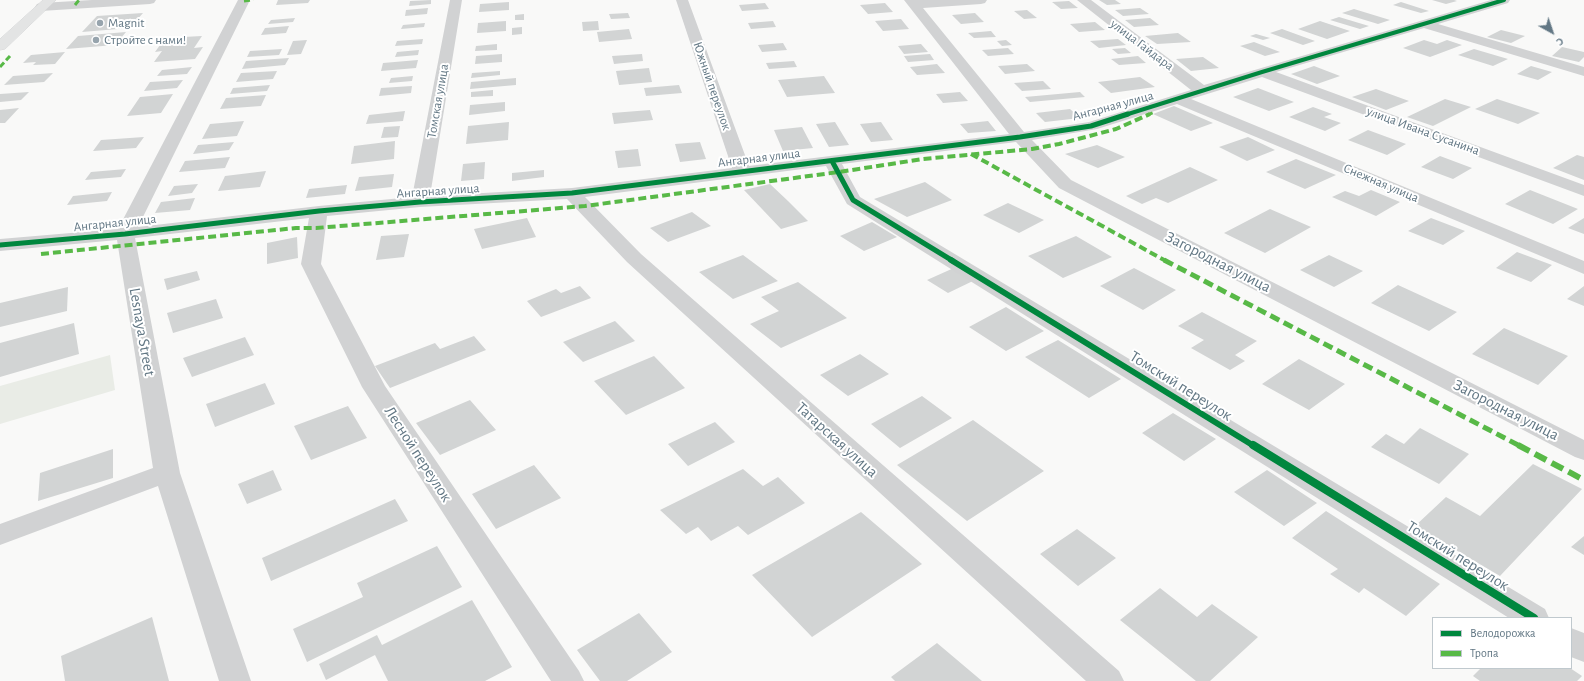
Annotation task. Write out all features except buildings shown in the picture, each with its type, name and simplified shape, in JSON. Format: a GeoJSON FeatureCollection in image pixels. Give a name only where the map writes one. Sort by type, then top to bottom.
{"type":"FeatureCollection","features":[{"type":"Feature","properties":{"kind":"main road"},"geometry":{"type":"LineString","coordinates":[[0,46],[46,4]]}},
{"type":"Feature","properties":{"kind":"street"},"geometry":{"type":"LineString","coordinates":[[46,4],[150,0]]}},
{"type":"Feature","properties":{"kind":"street"},"geometry":{"type":"LineString","coordinates":[[125,234],[244,0]]}},
{"type":"Feature","properties":{"kind":"street","name":"Томская улица"},"geometry":{"type":"LineString","coordinates":[[420,202],[456,0]]}},
{"type":"Feature","properties":{"kind":"street","name":"Южный переулок"},"geometry":{"type":"LineString","coordinates":[[682,0],[742,171]]}},
{"type":"Feature","properties":{"kind":"street"},"geometry":{"type":"LineString","coordinates":[[912,2],[980,0]]}},
{"type":"Feature","properties":{"kind":"street","name":"улица Гайдара"},"geometry":{"type":"LineString","coordinates":[[1083,0],[1202,91]]}},
{"type":"Feature","properties":{"kind":"street","name":"Ангарная улица"},"geometry":{"type":"LineString","coordinates":[[0,245],[125,234],[319,211],[420,202],[572,193],[832,161],[1091,126],[1262,72],[1504,0]]}},
{"type":"Feature","properties":{"kind":"street","name":"Загородная улица"},"geometry":{"type":"LineString","coordinates":[[912,2],[1020,136],[1066,184],[1584,450]]}},
{"type":"Feature","properties":{"kind":"street"},"geometry":{"type":"LineString","coordinates":[[1425,24],[1584,72]]}},
{"type":"Feature","properties":{"kind":"street","name":"улица Ивана Сусанина"},"geometry":{"type":"LineString","coordinates":[[1262,72],[1584,191]]}},
{"type":"Feature","properties":{"kind":"street","name":"Снежная улица"},"geometry":{"type":"LineString","coordinates":[[1178,99],[1584,268]]}},
{"type":"Feature","properties":{"kind":"street","name":"Томский переулок"},"geometry":{"type":"LineString","coordinates":[[832,161],[853,200],[1532,617]]}},
{"type":"Feature","properties":{"kind":"street","name":"Татарская улица"},"geometry":{"type":"LineString","coordinates":[[572,193],[634,258],[1108,681]]}},
{"type":"Feature","properties":{"kind":"street","name":"Лесной переулок"},"geometry":{"type":"LineString","coordinates":[[319,211],[311,264],[374,387],[568,681]]}},
{"type":"Feature","properties":{"kind":"street","name":"Lesnaya Street"},"geometry":{"type":"LineString","coordinates":[[125,234],[167,473],[235,681]]}},
{"type":"Feature","properties":{"kind":"street"},"geometry":{"type":"LineString","coordinates":[[0,535],[167,473]]}},
{"type":"Feature","properties":{"kind":"street"},"geometry":{"type":"LineString","coordinates":[[1572,642],[1584,649]]}},
{"type":"Feature","properties":{"kind":"shaded area"},"geometry":{"type":"Polygon","coordinates":[[[110,355],[115,390],[0,424],[0,386],[110,355]]]}},
{"type":"Feature","properties":{"kind":"marked path"},"geometry":{"type":"LineString","coordinates":[[75,5],[79,0]]}},
{"type":"Feature","properties":{"kind":"marked path"},"geometry":{"type":"LineString","coordinates":[[244,1],[253,0]]}},
{"type":"Feature","properties":{"kind":"marked path"},"geometry":{"type":"LineString","coordinates":[[0,67],[10,56]]}},
{"type":"Feature","properties":{"kind":"marked path"},"geometry":{"type":"LineString","coordinates":[[41,254],[296,228],[316,228],[585,206],[839,172],[923,159],[1032,149],[1059,144],[1116,129],[1155,112]]}},
{"type":"Feature","properties":{"kind":"marked path"},"geometry":{"type":"LineString","coordinates":[[971,154],[1158,257],[1584,480]]}},
{"type":"Feature","properties":{"kind":"cycle path"},"geometry":{"type":"LineString","coordinates":[[0,245],[125,234],[319,211],[420,202],[572,193],[1020,137],[1091,126],[1262,72],[1504,0]]}},
{"type":"Feature","properties":{"kind":"cycle path"},"geometry":{"type":"LineString","coordinates":[[832,161],[853,200],[1532,617]]}},
{"type":"Feature","properties":{"kind":"place","name":"Magnit"},"geometry":{"type":"Point","coordinates":[100,23]}},
{"type":"Feature","properties":{"kind":"place","name":"Стройте с нами!"},"geometry":{"type":"Point","coordinates":[96,40]}}]}
